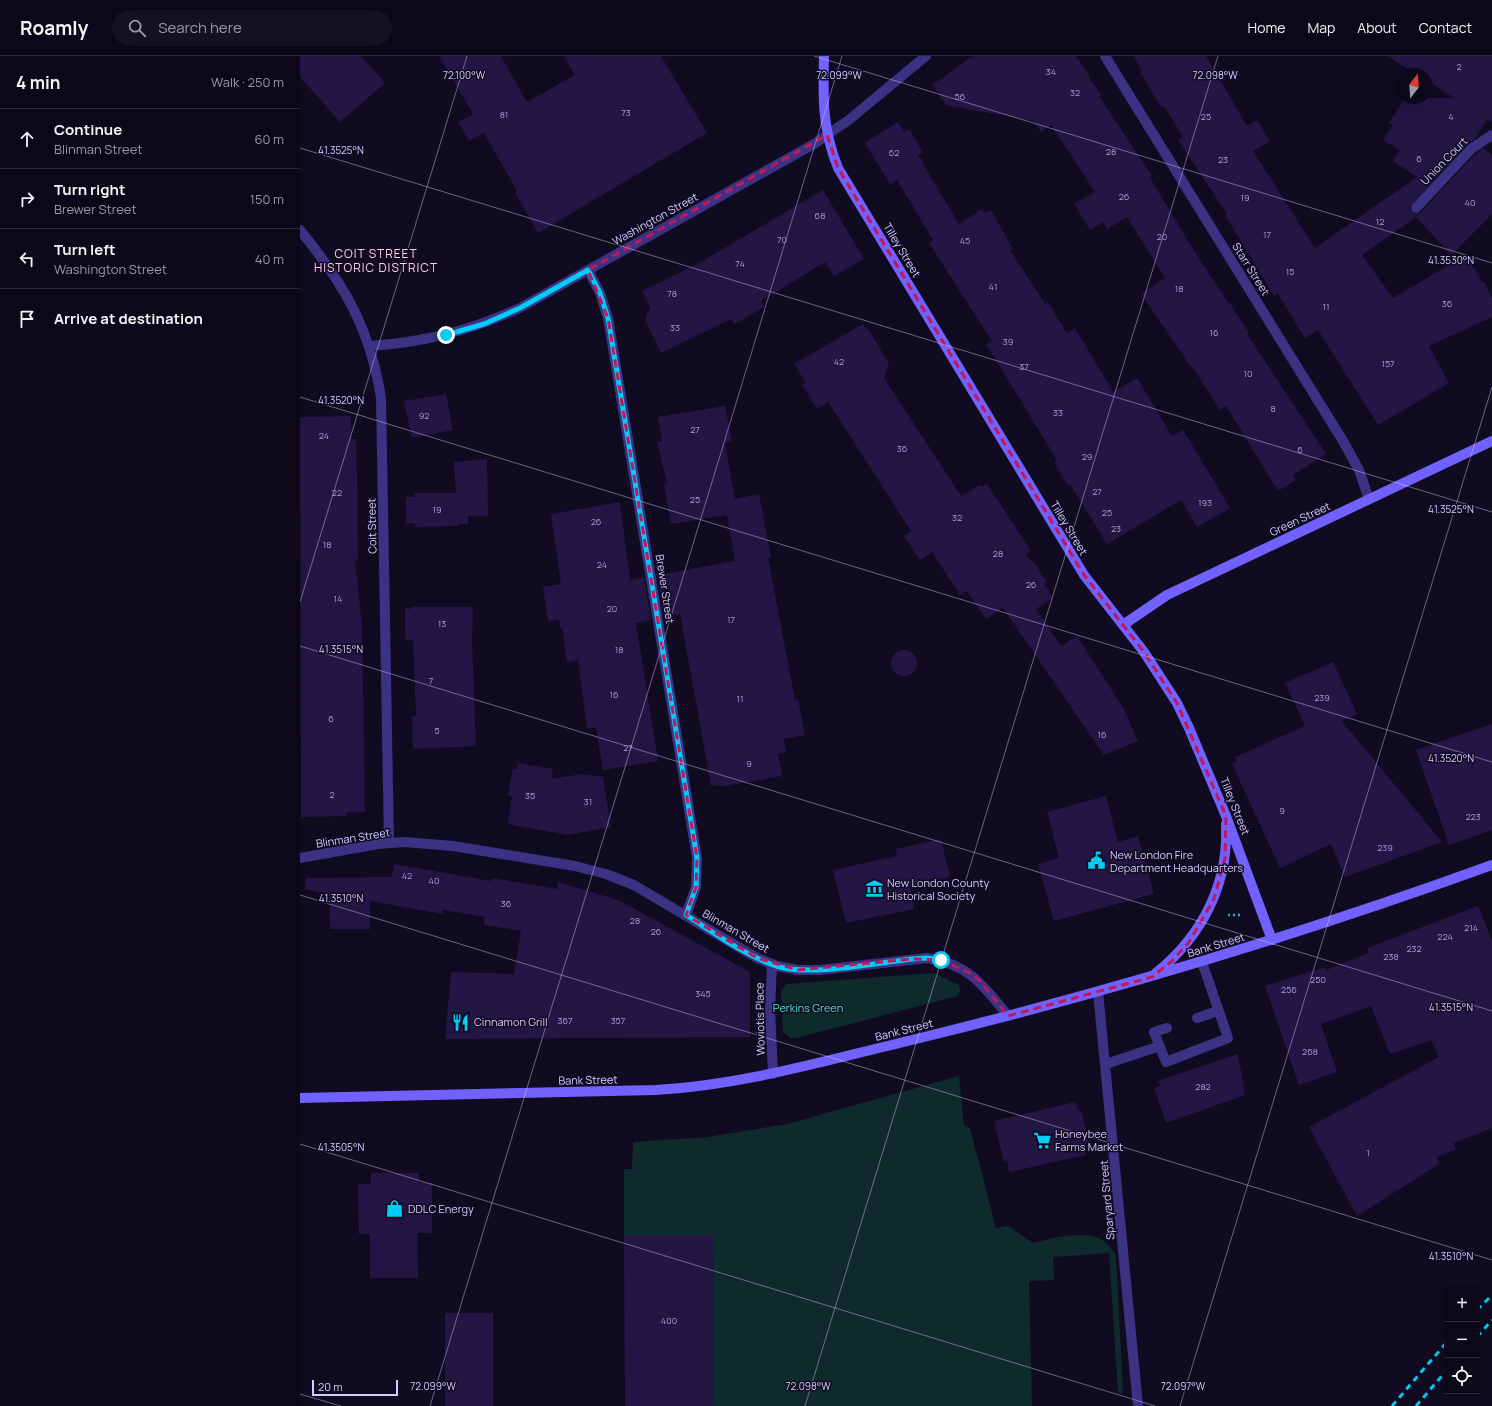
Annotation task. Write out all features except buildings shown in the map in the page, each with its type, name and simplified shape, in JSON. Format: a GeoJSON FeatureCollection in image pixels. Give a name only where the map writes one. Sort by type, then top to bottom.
{"type":"FeatureCollection","features":[{"type":"Feature","properties":{"kind":"main road","name":"Tilley Street"},"geometry":{"type":"LineString","coordinates":[[824,56],[823,97],[827,135],[838,168],[1084,575],[1144,652],[1176,703],[1189,728],[1226,816],[1272,940]]}},
{"type":"Feature","properties":{"kind":"main road","name":"Green Street"},"geometry":{"type":"LineString","coordinates":[[1123,625],[1167,596],[1492,441]]}},
{"type":"Feature","properties":{"kind":"main road"},"geometry":{"type":"LineString","coordinates":[[1152,977],[1172,961],[1189,942],[1203,921],[1214,899],[1225,858],[1227,837],[1226,816]]}},
{"type":"Feature","properties":{"kind":"main road","name":"Bank Street"},"geometry":{"type":"LineString","coordinates":[[300,1098],[656,1090],[718,1084],[773,1074],[1008,1016],[1152,977],[1272,940],[1408,895],[1492,865]]}},
{"type":"Feature","properties":{"kind":"street","name":"Washington Street"},"geometry":{"type":"LineString","coordinates":[[370,346],[416,342],[446,335],[484,324],[520,308],[827,135],[856,115],[926,56]]}},
{"type":"Feature","properties":{"kind":"street","name":"Starr Street"},"geometry":{"type":"LineString","coordinates":[[1105,56],[1344,441],[1359,470],[1369,499]]}},
{"type":"Feature","properties":{"kind":"street","name":"Union Court"},"geometry":{"type":"LineString","coordinates":[[1416,208],[1471,149],[1492,135]]}},
{"type":"Feature","properties":{"kind":"street","name":"Coit Street"},"geometry":{"type":"LineString","coordinates":[[300,230],[347,294],[360,319],[377,371],[381,398],[389,843]]}},
{"type":"Feature","properties":{"kind":"street","name":"Brewer Street"},"geometry":{"type":"LineString","coordinates":[[588,270],[600,293],[608,318],[697,858],[696,887],[686,915]]}},
{"type":"Feature","properties":{"kind":"street","name":"Blinman Street"},"geometry":{"type":"LineString","coordinates":[[300,858],[389,843],[428,843],[575,866],[606,874],[634,885],[757,958],[772,964],[798,970],[820,970],[912,959],[927,958],[941,960],[968,972],[979,980],[1008,1016]]}},
{"type":"Feature","properties":{"kind":"street"},"geometry":{"type":"LineString","coordinates":[[1167,1028],[1154,1032],[1166,1062],[1228,1038],[1202,962]]}},
{"type":"Feature","properties":{"kind":"street","name":"Woviotis Place"},"geometry":{"type":"LineString","coordinates":[[772,964],[770,1009],[773,1074]]}},
{"type":"Feature","properties":{"kind":"street","name":"Sparyard Street"},"geometry":{"type":"LineString","coordinates":[[1098,992],[1138,1406]]}},
{"type":"Feature","properties":{"kind":"street"},"geometry":{"type":"LineString","coordinates":[[1197,1018],[1218,1011]]}},
{"type":"Feature","properties":{"kind":"street"},"geometry":{"type":"LineString","coordinates":[[1106,1064],[1160,1046]]}},
{"type":"Feature","properties":{"kind":"path"},"geometry":{"type":"LineString","coordinates":[[1228,915],[1245,914]]}},
{"type":"Feature","properties":{"kind":"highlighted area"},"geometry":{"type":"Polygon","coordinates":[[[827,135],[838,168],[1084,575],[1144,652],[1177,703],[1226,816],[1225,858],[1214,899],[1189,942],[1172,961],[1152,977],[1008,1016],[979,980],[968,972],[941,960],[912,959],[798,970],[757,958],[686,915],[696,887],[697,858],[608,318],[588,270],[827,135]]]}},
{"type":"Feature","properties":{"kind":"green space","name":"Perkins Green"},"geometry":{"type":"Polygon","coordinates":[[[934,973],[959,985],[960,991],[958,996],[796,1038],[790,1038],[783,1032],[781,992],[786,984],[934,973]]]}},
{"type":"Feature","properties":{"kind":"green space"},"geometry":{"type":"Polygon","coordinates":[[[959,1076],[964,1125],[970,1128],[996,1228],[1008,1226],[1033,1243],[1079,1235],[1097,1237],[1104,1241],[1116,1255],[1123,1390],[1121,1394],[1118,1392],[1109,1253],[1053,1257],[1054,1280],[1029,1281],[1032,1406],[714,1406],[713,1235],[624,1235],[624,1169],[632,1169],[633,1142],[707,1137],[787,1124],[959,1076]]]}},
{"type":"Feature","properties":{"kind":"railway"},"geometry":{"type":"LineString","coordinates":[[1480,1307],[1492,1295]]}},
{"type":"Feature","properties":{"kind":"railway"},"geometry":{"type":"LineString","coordinates":[[1480,1334],[1492,1320]]}},
{"type":"Feature","properties":{"kind":"railway"},"geometry":{"type":"LineString","coordinates":[[1392,1406],[1444,1345]]}},
{"type":"Feature","properties":{"kind":"railway"},"geometry":{"type":"LineString","coordinates":[[1416,1406],[1444,1373]]}},
{"type":"Feature","properties":{"kind":"place","name":"New London Fire Department Headquarters"},"geometry":{"type":"Point","coordinates":[1097,861]}},
{"type":"Feature","properties":{"kind":"place","name":"New London County Historical Society"},"geometry":{"type":"Point","coordinates":[874,889]}},
{"type":"Feature","properties":{"kind":"place","name":"Cinnamon Grill"},"geometry":{"type":"Point","coordinates":[461,1022]}},
{"type":"Feature","properties":{"kind":"place","name":"Honeybee Farms Market"},"geometry":{"type":"Point","coordinates":[1042,1140]}},
{"type":"Feature","properties":{"kind":"place","name":"DDLC Energy"},"geometry":{"type":"Point","coordinates":[395,1209]}},
{"type":"Feature","properties":{"kind":"district","name":"COIT STREET HISTORIC DISTRICT"},"geometry":{"type":"Point","coordinates":[376,261]}},
{"type":"Feature","properties":{"kind":"route"},"geometry":{"type":"LineString","coordinates":[[446,335],[484,324],[520,308],[588,270],[605,305],[697,858],[698,872],[696,887],[692,902],[686,915],[757,958],[777,966],[798,970],[820,970],[912,959],[927,958],[941,960]]}}]}
